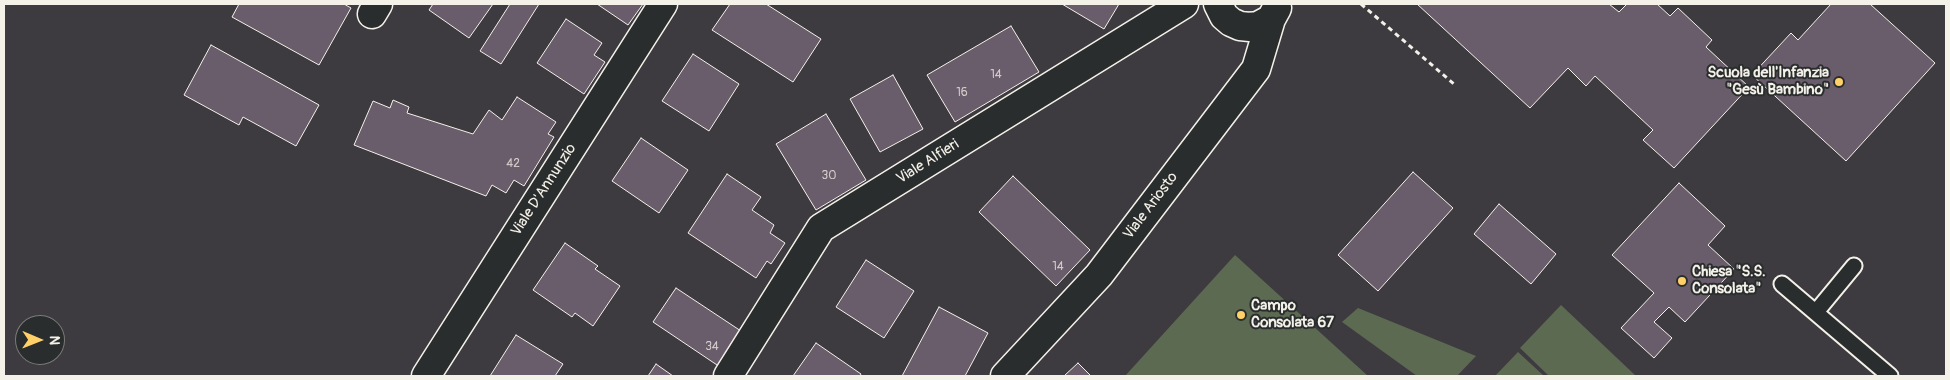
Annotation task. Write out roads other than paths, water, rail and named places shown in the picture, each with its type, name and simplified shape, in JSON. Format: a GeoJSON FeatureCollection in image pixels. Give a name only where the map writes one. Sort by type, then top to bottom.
{"type":"FeatureCollection","features":[{"type":"Feature","properties":{"kind":"street","name":"Viale D'Annunzio"},"geometry":{"type":"LineString","coordinates":[[426,376],[663,4]]}},
{"type":"Feature","properties":{"kind":"street","name":"Viale Alfieri"},"geometry":{"type":"LineString","coordinates":[[728,376],[821,228],[1184,4]]}},
{"type":"Feature","properties":{"kind":"street"},"geometry":{"type":"LineString","coordinates":[[1216,4],[1224,16],[1240,26],[1258,26],[1275,11]]}},
{"type":"Feature","properties":{"kind":"street","name":"Viale Ariosto"},"geometry":{"type":"LineString","coordinates":[[1005,376],[1099,275],[1256,69],[1275,11]]}},
{"type":"Feature","properties":{"kind":"lane"},"geometry":{"type":"LineString","coordinates":[[1816,312],[1854,266]]}},
{"type":"Feature","properties":{"kind":"lane"},"geometry":{"type":"LineString","coordinates":[[1782,284],[1890,376]]}},
{"type":"Feature","properties":{"kind":"place","name":"Scuola dell'Infanzia \"Gesù Bambino\""},"geometry":{"type":"Point","coordinates":[1839,82]}},
{"type":"Feature","properties":{"kind":"place","name":"Chiesa \"S.S. Consolata\""},"geometry":{"type":"Point","coordinates":[1682,281]}},
{"type":"Feature","properties":{"kind":"place","name":"Campo Consolata 67"},"geometry":{"type":"Point","coordinates":[1241,315]}}]}
